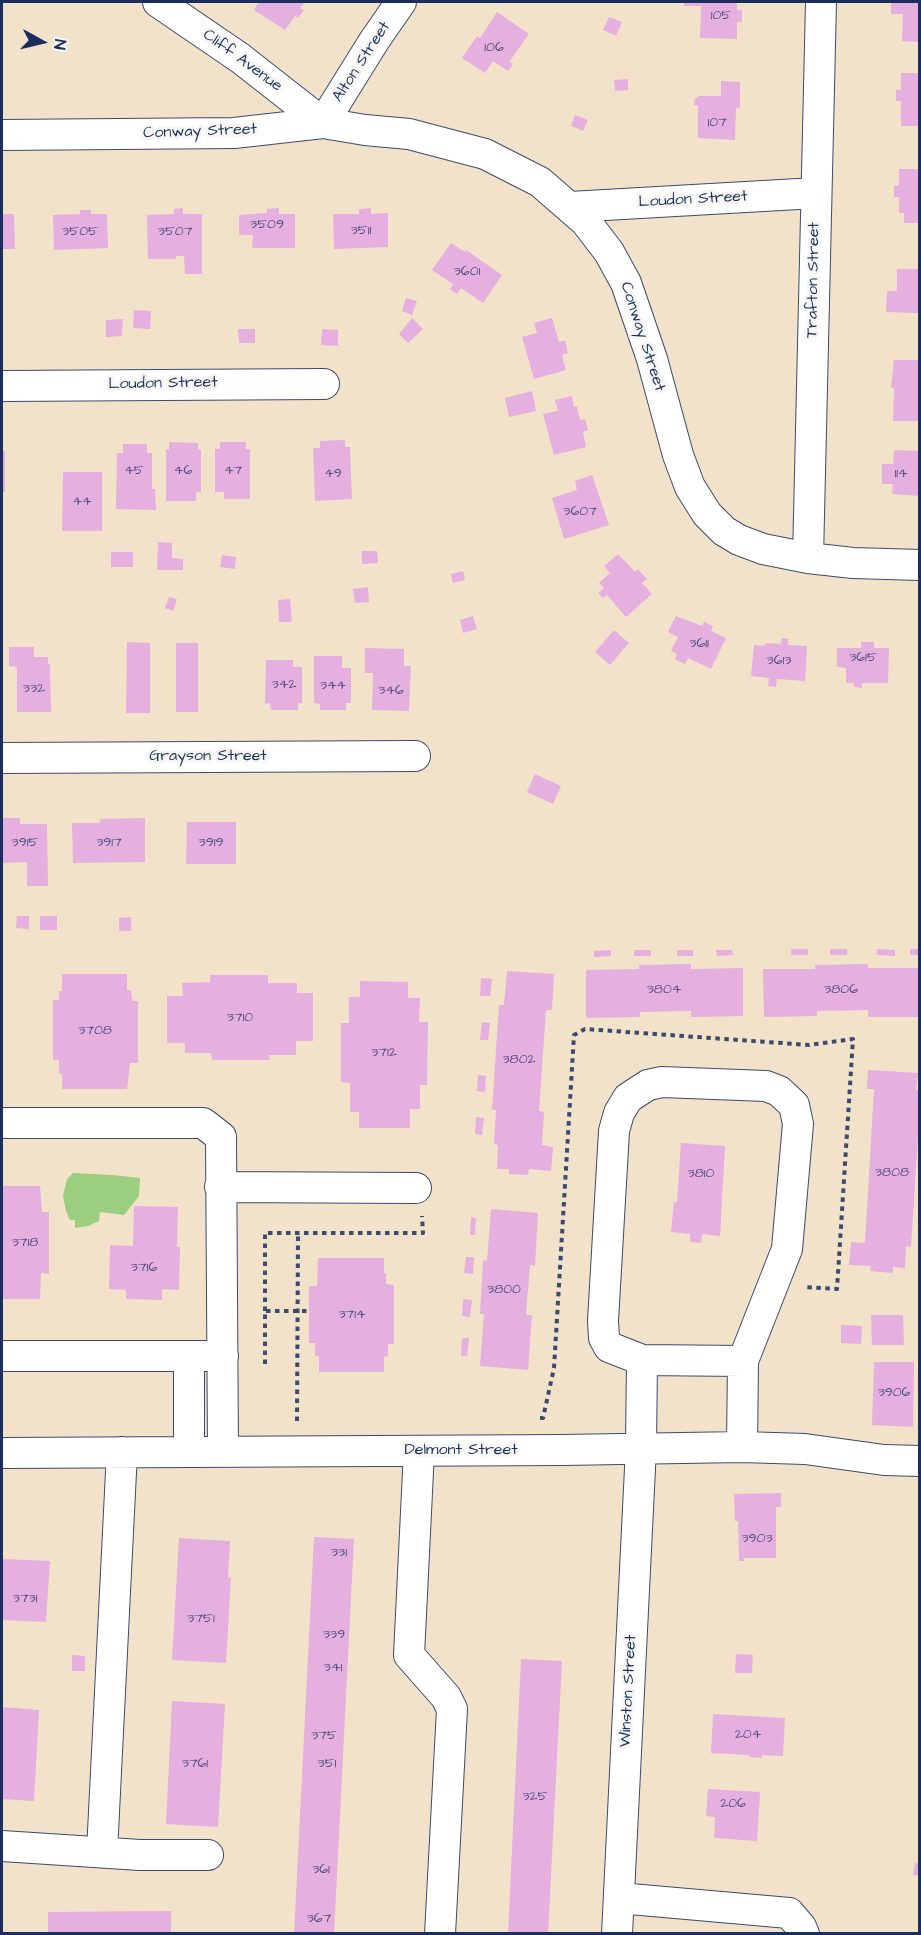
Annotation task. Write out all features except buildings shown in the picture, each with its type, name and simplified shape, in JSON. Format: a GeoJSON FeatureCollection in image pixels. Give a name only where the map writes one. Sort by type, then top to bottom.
{"type":"FeatureCollection","features":[{"type":"Feature","properties":{"kind":"street","name":"Cliff Avenue"},"geometry":{"type":"LineString","coordinates":[[158,2],[240,58],[323,123]]}},
{"type":"Feature","properties":{"kind":"street","name":"Alton Street"},"geometry":{"type":"LineString","coordinates":[[323,123],[401,2]]}},
{"type":"Feature","properties":{"kind":"street","name":"Trafton Street"},"geometry":{"type":"LineString","coordinates":[[808,558],[821,2]]}},
{"type":"Feature","properties":{"kind":"street","name":"Conway Street"},"geometry":{"type":"LineString","coordinates":[[2,135],[234,133],[323,123],[409,134],[484,154],[540,182],[586,222],[609,252],[626,283],[652,359],[678,455],[690,487],[707,514],[724,531],[739,540],[764,549],[808,558],[853,563],[920,565]]}},
{"type":"Feature","properties":{"kind":"street","name":"Loudon Street"},"geometry":{"type":"LineString","coordinates":[[570,207],[816,194]]}},
{"type":"Feature","properties":{"kind":"street","name":"Loudon Street"},"geometry":{"type":"LineString","coordinates":[[2,386],[324,384]]}},
{"type":"Feature","properties":{"kind":"street","name":"Grayson Street"},"geometry":{"type":"LineString","coordinates":[[2,758],[415,756]]}},
{"type":"Feature","properties":{"kind":"street"},"geometry":{"type":"LineString","coordinates":[[742,1447],[743,1361],[787,1249],[798,1124],[794,1105],[779,1090],[766,1086],[662,1082],[648,1085],[628,1098],[619,1113],[614,1131],[603,1321],[604,1338],[609,1347],[642,1359],[743,1361]]}},
{"type":"Feature","properties":{"kind":"street"},"geometry":{"type":"LineString","coordinates":[[2,1123],[203,1123],[221,1137],[223,1452]]}},
{"type":"Feature","properties":{"kind":"street"},"geometry":{"type":"LineString","coordinates":[[220,1187],[417,1202]]}},
{"type":"Feature","properties":{"kind":"street"},"geometry":{"type":"LineString","coordinates":[[2,1356],[223,1356]]}},
{"type":"Feature","properties":{"kind":"street"},"geometry":{"type":"LineString","coordinates":[[189,1356],[189,1452]]}},
{"type":"Feature","properties":{"kind":"street","name":"Winston Street"},"geometry":{"type":"LineString","coordinates":[[617,1934],[641,1448],[642,1359]]}},
{"type":"Feature","properties":{"kind":"street","name":"Delmont Street"},"geometry":{"type":"LineString","coordinates":[[2,1453],[742,1447],[805,1449],[884,1460],[920,1461]]}},
{"type":"Feature","properties":{"kind":"street"},"geometry":{"type":"LineString","coordinates":[[419,1451],[409,1654],[446,1696],[452,1709],[440,1934]]}},
{"type":"Feature","properties":{"kind":"street"},"geometry":{"type":"LineString","coordinates":[[102,1851],[122,1452]]}},
{"type":"Feature","properties":{"kind":"street"},"geometry":{"type":"LineString","coordinates":[[2,1846],[140,1855],[208,1855]]}},
{"type":"Feature","properties":{"kind":"street"},"geometry":{"type":"LineString","coordinates":[[619,1899],[789,1913],[804,1934]]}},
{"type":"Feature","properties":{"kind":"path"},"geometry":{"type":"LineString","coordinates":[[543,1418],[554,1368],[574,1035],[585,1029],[809,1045],[853,1039],[837,1288],[796,1288]]}},
{"type":"Feature","properties":{"kind":"path"},"geometry":{"type":"LineString","coordinates":[[265,1364],[265,1233],[423,1233],[423,1216],[417,1202]]}},
{"type":"Feature","properties":{"kind":"path"},"geometry":{"type":"LineString","coordinates":[[297,1451],[298,1233]]}},
{"type":"Feature","properties":{"kind":"path"},"geometry":{"type":"LineString","coordinates":[[265,1311],[309,1311]]}},
{"type":"Feature","properties":{"kind":"green space"},"geometry":{"type":"Polygon","coordinates":[[[73,1173],[140,1178],[139,1196],[124,1215],[100,1212],[99,1221],[75,1228],[75,1220],[70,1220],[63,1196],[67,1179],[73,1173]]]}}]}
